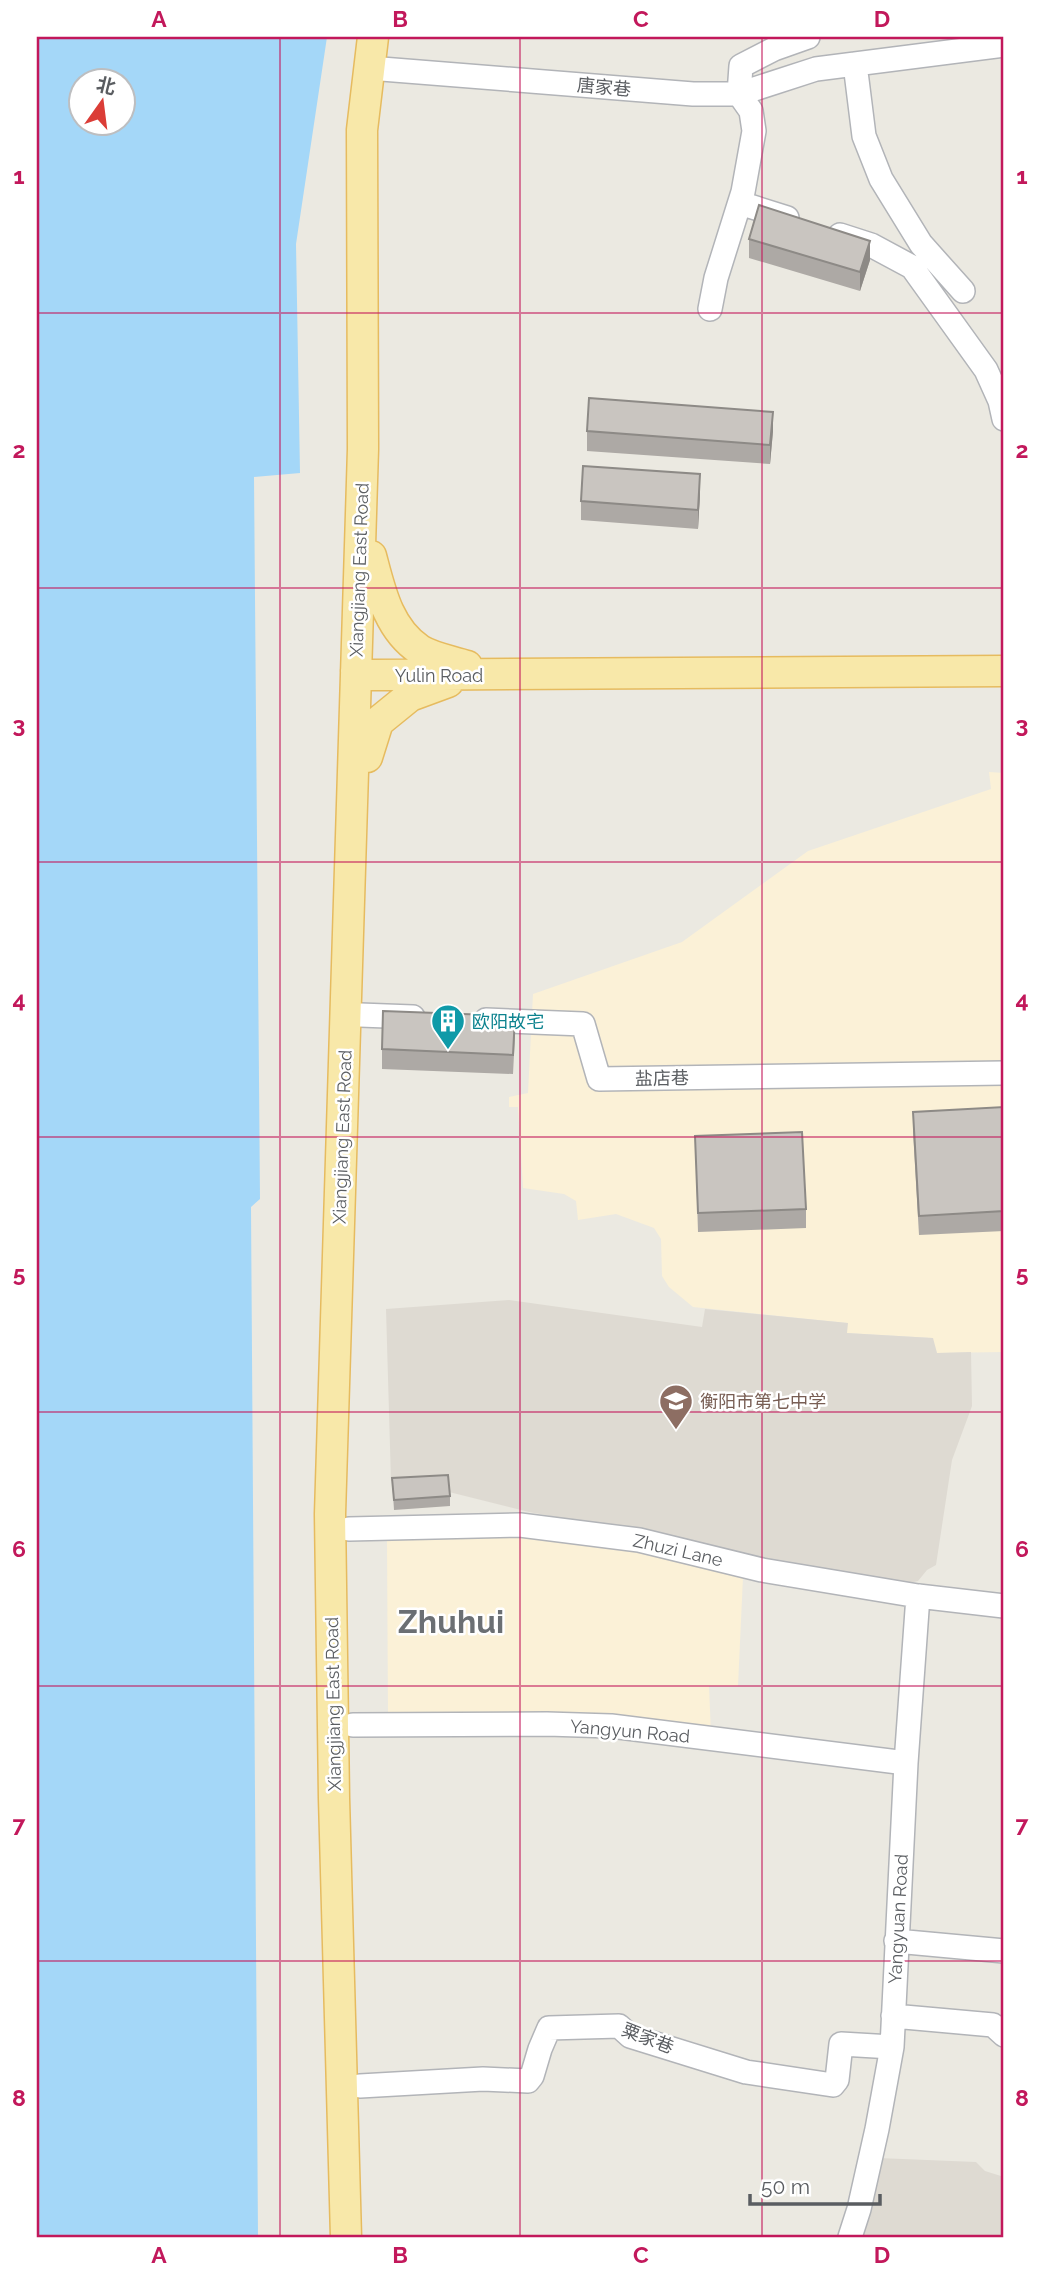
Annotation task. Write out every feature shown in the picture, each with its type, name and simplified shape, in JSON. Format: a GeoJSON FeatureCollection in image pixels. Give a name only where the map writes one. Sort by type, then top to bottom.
{"type":"FeatureCollection","features":[{"type":"Feature","properties":{"kind":"main road","name":"Xiangjiang East Road"},"geometry":{"type":"LineString","coordinates":[[346,2237],[334,1798],[330,1514],[372,556],[376,69],[373,37]]}},
{"type":"Feature","properties":{"kind":"main road","name":"Xiangjiang East Road"},"geometry":{"type":"LineString","coordinates":[[363,2237],[349,1529],[367,757],[362,130],[385,37]]}},
{"type":"Feature","properties":{"kind":"main road"},"geometry":{"type":"LineString","coordinates":[[372,556],[381,594],[396,627],[421,650],[468,670]]}},
{"type":"Feature","properties":{"kind":"main road","name":"Yulin Road"},"geometry":{"type":"LineString","coordinates":[[365,671],[1004,662]]}},
{"type":"Feature","properties":{"kind":"main road"},"geometry":{"type":"LineString","coordinates":[[367,757],[379,722],[389,713],[410,696],[468,670]]}},
{"type":"Feature","properties":{"kind":"main road","name":"Yulin Road"},"geometry":{"type":"LineString","coordinates":[[468,670],[1004,671]]}},
{"type":"Feature","properties":{"kind":"street"},"geometry":{"type":"LineString","coordinates":[[710,309],[716,278],[740,203],[754,131],[751,111],[739,94],[741,66],[774,49],[808,37]]}},
{"type":"Feature","properties":{"kind":"street","name":"唐家巷"},"geometry":{"type":"LineString","coordinates":[[376,69],[693,94],[739,94],[817,69],[1004,45]]}},
{"type":"Feature","properties":{"kind":"street"},"geometry":{"type":"LineString","coordinates":[[855,64],[864,136],[881,178],[921,244],[963,291]]}},
{"type":"Feature","properties":{"kind":"street"},"geometry":{"type":"LineString","coordinates":[[740,203],[871,245],[912,267],[986,370],[1000,401],[1004,419]]}},
{"type":"Feature","properties":{"kind":"street"},"geometry":{"type":"LineString","coordinates":[[360,1015],[430,1018]]}},
{"type":"Feature","properties":{"kind":"street","name":"盐店巷"},"geometry":{"type":"LineString","coordinates":[[458,1019],[583,1024],[599,1079],[1004,1073]]}},
{"type":"Feature","properties":{"kind":"street","name":"Zhuzi Lane"},"geometry":{"type":"LineString","coordinates":[[349,1529],[520,1525],[639,1540],[762,1570],[918,1596],[1004,1606]]}},
{"type":"Feature","properties":{"kind":"street","name":"Yangyuan Road"},"geometry":{"type":"LineString","coordinates":[[850,2237],[877,2129],[892,2047],[906,1763],[918,1596]]}},
{"type":"Feature","properties":{"kind":"street","name":"Yangyun Road"},"geometry":{"type":"LineString","coordinates":[[353,1725],[611,1726],[906,1763]]}},
{"type":"Feature","properties":{"kind":"street"},"geometry":{"type":"LineString","coordinates":[[896,1941],[1004,1951]]}},
{"type":"Feature","properties":{"kind":"street"},"geometry":{"type":"LineString","coordinates":[[893,2016],[993,2025],[1004,2035]]}},
{"type":"Feature","properties":{"kind":"street","name":"粟家巷"},"geometry":{"type":"LineString","coordinates":[[360,2086],[483,2079],[528,2081],[533,2076],[549,2028],[619,2025],[630,2036],[746,2072],[833,2085],[837,2080],[841,2044],[892,2047]]}},
{"type":"Feature","properties":{"kind":"shaded area"},"geometry":{"type":"Polygon","coordinates":[[[989,772],[1004,773],[1004,1352],[937,1353],[932,1338],[846,1333],[847,1323],[693,1307],[669,1287],[662,1276],[661,1239],[654,1228],[616,1214],[578,1220],[576,1201],[564,1194],[523,1188],[518,1107],[509,1107],[509,1097],[528,1093],[533,994],[682,942],[808,851],[991,789],[989,772]]]}},
{"type":"Feature","properties":{"kind":"shaded area","name":"衡阳市第七中学"},"geometry":{"type":"Polygon","coordinates":[[[509,1300],[702,1327],[705,1309],[848,1323],[847,1333],[933,1338],[937,1353],[971,1352],[972,1406],[952,1460],[936,1565],[927,1570],[918,1581],[901,1585],[768,1565],[666,1537],[529,1512],[449,1492],[447,1480],[391,1481],[386,1309],[509,1300]]]}},
{"type":"Feature","properties":{"kind":"shaded area"},"geometry":{"type":"Polygon","coordinates":[[[519,1536],[638,1549],[743,1577],[738,1686],[709,1686],[711,1734],[388,1717],[387,1540],[519,1536]]]}},
{"type":"Feature","properties":{"kind":"shaded area"},"geometry":{"type":"Polygon","coordinates":[[[878,2158],[976,2162],[985,2171],[1004,2177],[1004,2237],[859,2237],[871,2207],[878,2158]]]}},
{"type":"Feature","properties":{"kind":"water"},"geometry":{"type":"Polygon","coordinates":[[[37,37],[327,37],[296,244],[300,473],[254,477],[260,1199],[251,1207],[258,2237],[37,2237],[37,37]]]}},
{"type":"Feature","properties":{"kind":"building"},"geometry":{"type":"Polygon","coordinates":[[[759,205],[870,241],[860,272],[749,239],[759,205]]]}},
{"type":"Feature","properties":{"kind":"building"},"geometry":{"type":"Polygon","coordinates":[[[589,398],[773,412],[770,445],[587,431],[589,398]]]}},
{"type":"Feature","properties":{"kind":"building"},"geometry":{"type":"Polygon","coordinates":[[[583,466],[700,474],[698,510],[581,501],[583,466]]]}},
{"type":"Feature","properties":{"kind":"building"},"geometry":{"type":"Polygon","coordinates":[[[383,1011],[515,1016],[513,1055],[382,1049],[383,1011]]]}},
{"type":"Feature","properties":{"kind":"building"},"geometry":{"type":"Polygon","coordinates":[[[1004,1107],[1004,1211],[919,1216],[913,1112],[1004,1107]]]}},
{"type":"Feature","properties":{"kind":"building"},"geometry":{"type":"Polygon","coordinates":[[[802,1132],[806,1209],[698,1213],[695,1136],[802,1132]]]}},
{"type":"Feature","properties":{"kind":"building"},"geometry":{"type":"Polygon","coordinates":[[[448,1475],[450,1496],[394,1500],[392,1478],[448,1475]]]}},
{"type":"Feature","properties":{"kind":"place","name":"欧阳故宅"},"geometry":{"type":"Point","coordinates":[448,1051]}},
{"type":"Feature","properties":{"kind":"place","name":"衡阳市第七中学"},"geometry":{"type":"Point","coordinates":[676,1431]}},
{"type":"Feature","properties":{"kind":"district","name":"Zhuhui"},"geometry":{"type":"Point","coordinates":[451,1621]}}]}
